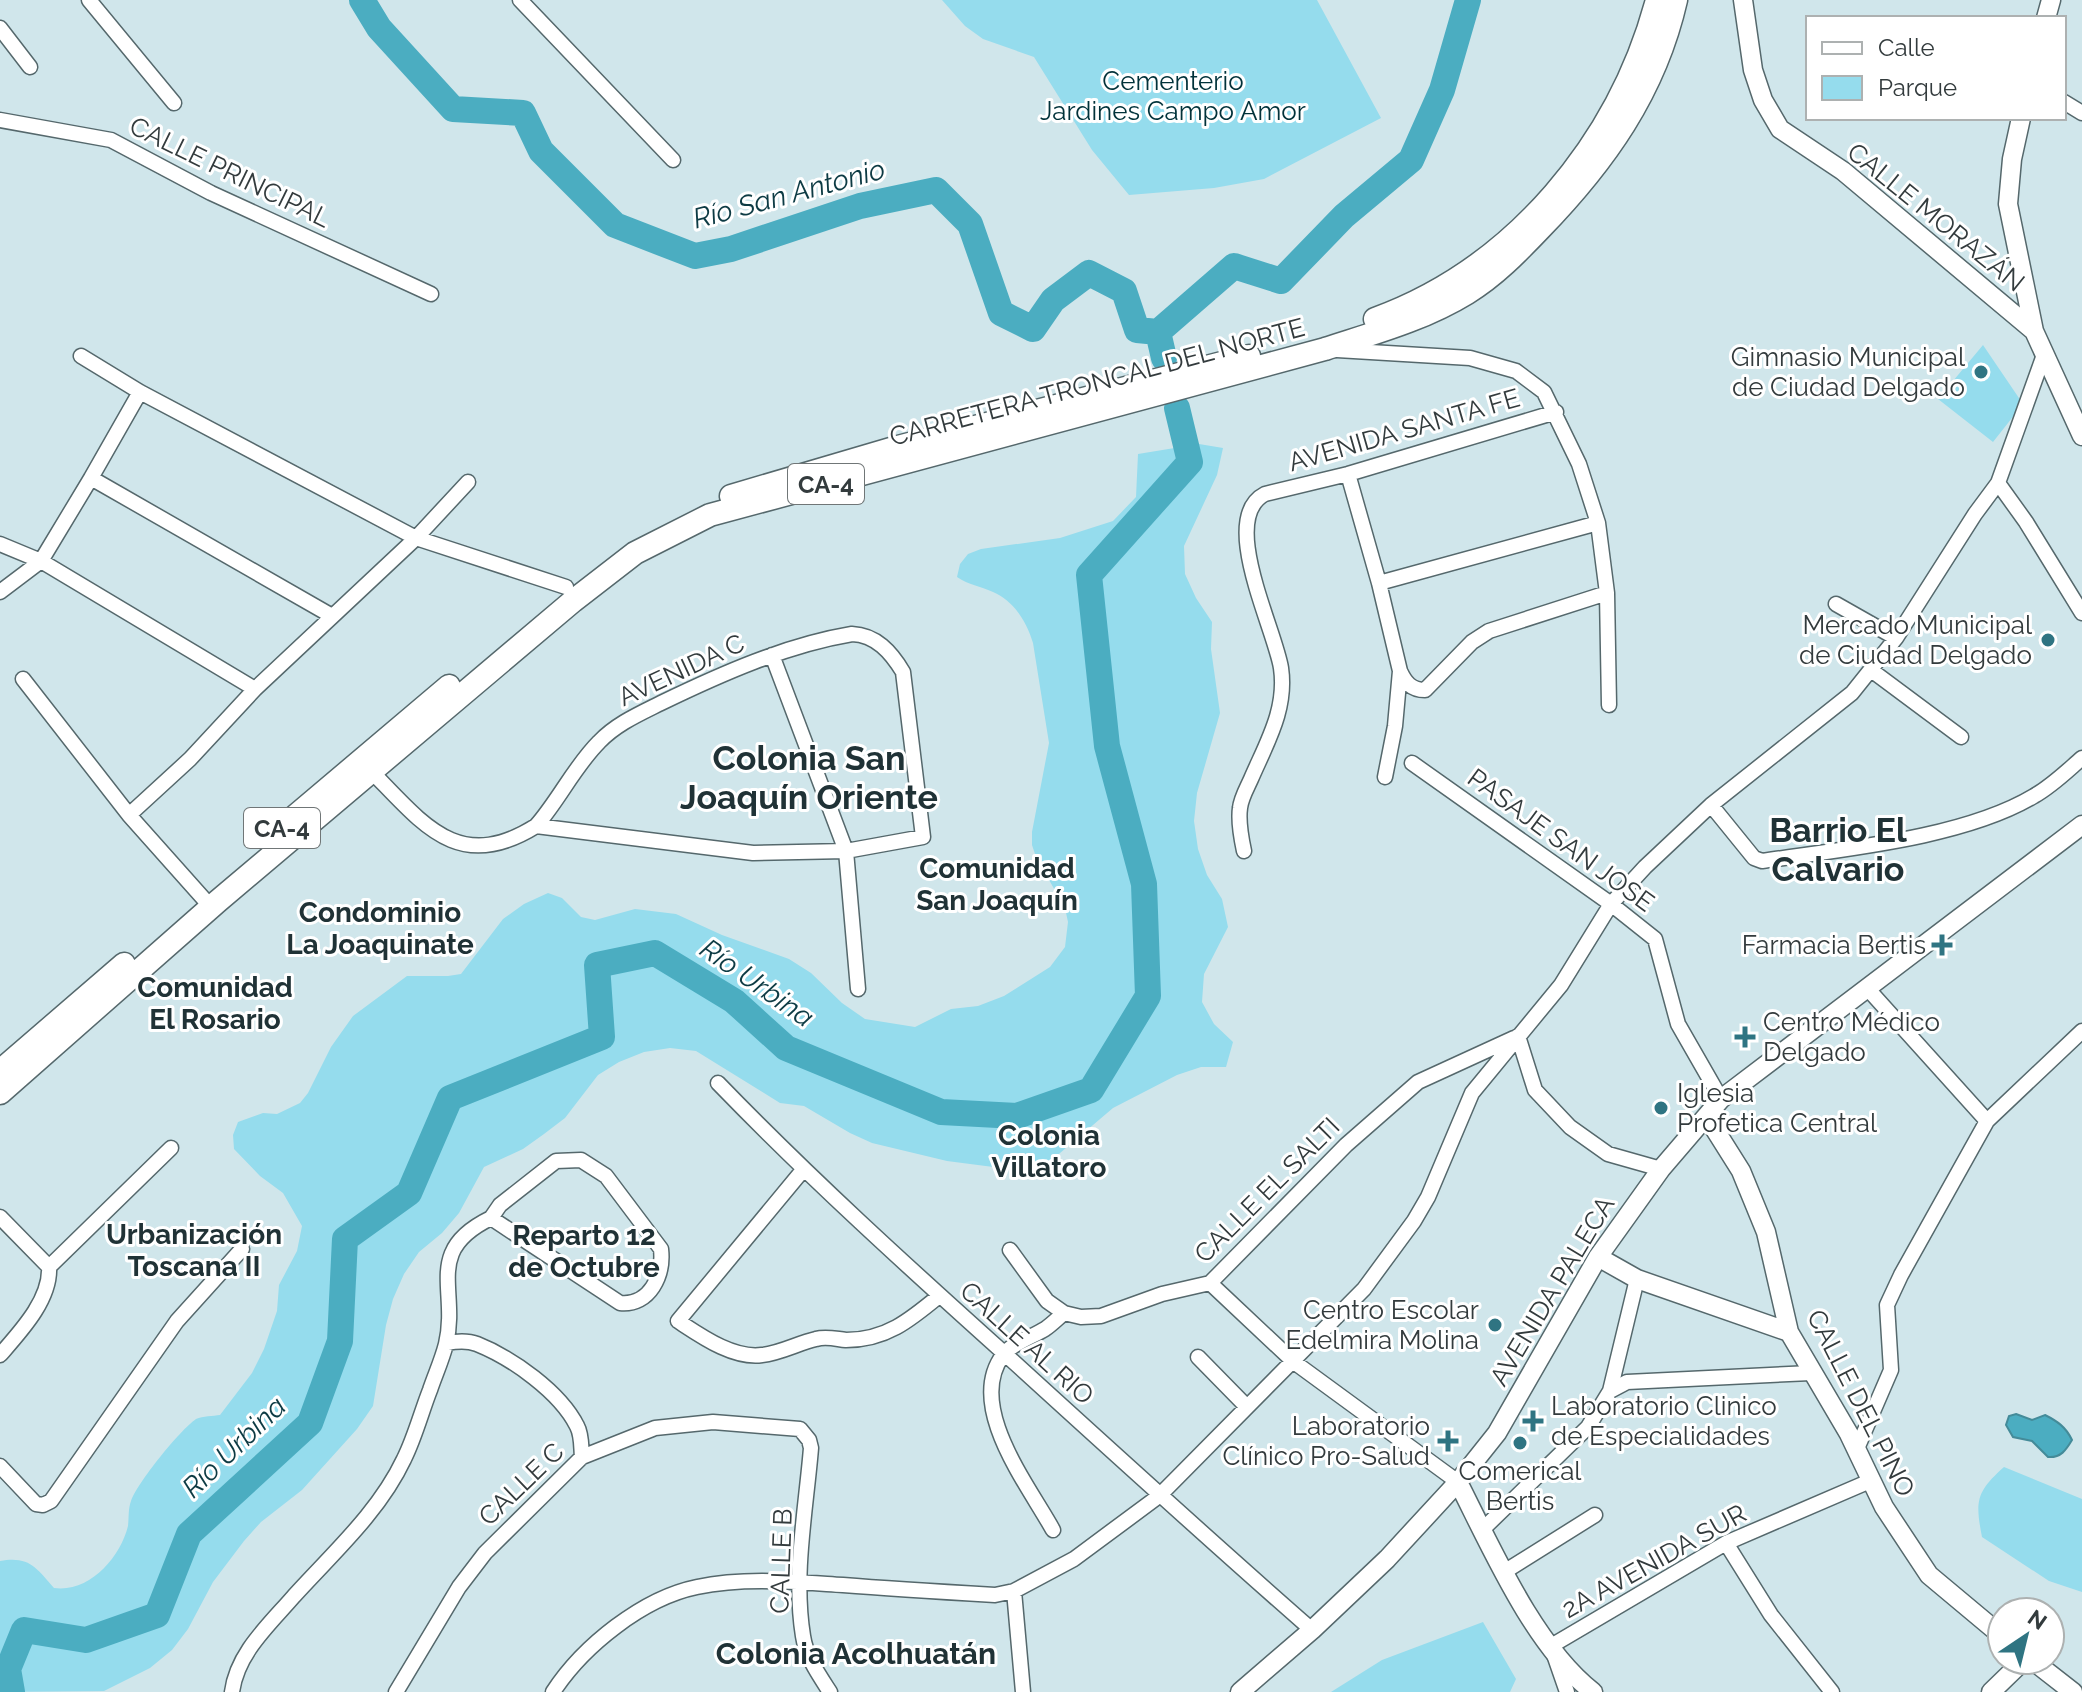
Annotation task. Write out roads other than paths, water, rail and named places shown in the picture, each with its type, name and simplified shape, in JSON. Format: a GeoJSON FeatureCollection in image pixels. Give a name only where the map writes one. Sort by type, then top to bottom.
{"type":"FeatureCollection","features":[{"type":"Feature","properties":{"kind":"main road","name":"CARRETERA TRONCAL DEL NORTE"},"geometry":{"type":"LineString","coordinates":[[0,1093],[206,902],[566,587],[647,530],[760,485],[1372,320],[1435,291],[1477,265],[1542,207],[1601,130],[1630,77],[1657,0]]}},
{"type":"Feature","properties":{"kind":"main road","name":"CARRETERA TRONCAL DEL NORTE"},"geometry":{"type":"LineString","coordinates":[[0,1071],[206,902],[372,772],[573,601],[635,553],[710,515],[1325,349],[1416,320],[1469,292],[1511,259],[1577,191],[1615,142],[1651,72],[1676,0]]}},
{"type":"Feature","properties":{"kind":"main road","name":"CALLE MORAZÁN"},"geometry":{"type":"LineString","coordinates":[[1748,2],[1753,70],[1763,100],[1780,129],[1843,171],[2034,331],[2082,436]]}},
{"type":"Feature","properties":{"kind":"main road"},"geometry":{"type":"LineString","coordinates":[[2021,120],[2012,159],[2008,204],[2034,331]]}},
{"type":"Feature","properties":{"kind":"main road","name":"AVENIDA PALECA"},"geometry":{"type":"LineString","coordinates":[[1240,1692],[1387,1559],[1458,1482],[1497,1433],[1598,1257],[1661,1169],[1721,1099],[2082,825]]}},
{"type":"Feature","properties":{"kind":"main road","name":"CALLE DEL PINO"},"geometry":{"type":"LineString","coordinates":[[1707,1117],[1741,1171],[1766,1232],[1789,1332],[1849,1434],[1884,1507],[1929,1575],[1986,1623]]}},
{"type":"Feature","properties":{"kind":"main road"},"geometry":{"type":"LineString","coordinates":[[1598,1257],[1637,1279],[1789,1332]]}},
{"type":"Feature","properties":{"kind":"main road"},"geometry":{"type":"LineString","coordinates":[[1458,1482],[1504,1572],[1551,1646],[1578,1680],[1593,1692]]}},
{"type":"Feature","properties":{"kind":"main road"},"geometry":{"type":"LineString","coordinates":[[1991,1692],[2008,1676]]}},
{"type":"Feature","properties":{"kind":"main road"},"geometry":{"type":"LineString","coordinates":[[2052,1676],[2073,1692]]}},
{"type":"Feature","properties":{"kind":"street"},"geometry":{"type":"LineString","coordinates":[[89,0],[174,103]]}},
{"type":"Feature","properties":{"kind":"street"},"geometry":{"type":"LineString","coordinates":[[520,0],[673,160]]}},
{"type":"Feature","properties":{"kind":"street"},"geometry":{"type":"LineString","coordinates":[[0,28],[30,67]]}},
{"type":"Feature","properties":{"kind":"street","name":"CALLE PRINCIPAL"},"geometry":{"type":"LineString","coordinates":[[0,120],[111,140],[211,193],[431,294]]}},
{"type":"Feature","properties":{"kind":"street"},"geometry":{"type":"LineString","coordinates":[[1325,349],[1466,358],[1503,366],[1520,373],[1539,387],[1556,412],[1579,464],[1598,523],[1607,593],[1609,705]]}},
{"type":"Feature","properties":{"kind":"street"},"geometry":{"type":"LineString","coordinates":[[553,1692],[593,1647],[623,1620],[656,1602],[696,1587],[740,1581],[800,1582],[995,1595],[1014,1591],[1074,1559],[1159,1496],[1364,1289],[1428,1197],[1472,1093],[1561,985],[1611,904],[1711,805],[1852,693],[1896,638],[1998,483],[2045,352]]}},
{"type":"Feature","properties":{"kind":"street"},"geometry":{"type":"LineString","coordinates":[[81,356],[140,392],[416,538],[566,587]]}},
{"type":"Feature","properties":{"kind":"street"},"geometry":{"type":"LineString","coordinates":[[0,592],[41,561],[140,392]]}},
{"type":"Feature","properties":{"kind":"street","name":"AVENIDA SANTA FE"},"geometry":{"type":"LineString","coordinates":[[1244,851],[1240,833],[1240,804],[1279,715],[1283,691],[1277,647],[1246,547],[1248,517],[1255,502],[1265,494],[1348,474],[1556,412]]}},
{"type":"Feature","properties":{"kind":"street"},"geometry":{"type":"LineString","coordinates":[[1348,474],[1400,671],[1395,726],[1385,777]]}},
{"type":"Feature","properties":{"kind":"street"},"geometry":{"type":"LineString","coordinates":[[91,478],[332,616]]}},
{"type":"Feature","properties":{"kind":"street"},"geometry":{"type":"LineString","coordinates":[[129,815],[190,759],[255,689],[416,538],[468,482]]}},
{"type":"Feature","properties":{"kind":"street"},"geometry":{"type":"LineString","coordinates":[[1998,483],[2082,613]]}},
{"type":"Feature","properties":{"kind":"street"},"geometry":{"type":"LineString","coordinates":[[1379,583],[1598,523]]}},
{"type":"Feature","properties":{"kind":"street"},"geometry":{"type":"LineString","coordinates":[[0,544],[41,561],[255,689]]}},
{"type":"Feature","properties":{"kind":"street"},"geometry":{"type":"LineString","coordinates":[[1400,671],[1409,685],[1425,690],[1472,642],[1489,631],[1607,593]]}},
{"type":"Feature","properties":{"kind":"street"},"geometry":{"type":"LineString","coordinates":[[1836,604],[1896,638]]}},
{"type":"Feature","properties":{"kind":"street","name":"AVENIDA C"},"geometry":{"type":"LineString","coordinates":[[536,826],[592,749],[618,726],[692,688],[772,655],[852,634],[863,634],[887,649],[906,682],[923,837],[846,851]]}},
{"type":"Feature","properties":{"kind":"street"},"geometry":{"type":"LineString","coordinates":[[772,655],[846,851],[858,989]]}},
{"type":"Feature","properties":{"kind":"street"},"geometry":{"type":"LineString","coordinates":[[1871,670],[1961,737]]}},
{"type":"Feature","properties":{"kind":"street"},"geometry":{"type":"LineString","coordinates":[[23,679],[129,815],[206,902]]}},
{"type":"Feature","properties":{"kind":"street"},"geometry":{"type":"LineString","coordinates":[[1711,805],[1754,858],[1762,861],[1883,843],[1989,816],[2035,796],[2082,758]]}},
{"type":"Feature","properties":{"kind":"street","name":"PASAJE SAN JOSE"},"geometry":{"type":"LineString","coordinates":[[1412,763],[1611,904],[1655,939],[1678,1024],[1721,1099]]}},
{"type":"Feature","properties":{"kind":"street"},"geometry":{"type":"LineString","coordinates":[[372,772],[420,820],[440,835],[460,844],[478,847],[497,845],[519,837],[536,826],[753,853],[846,851]]}},
{"type":"Feature","properties":{"kind":"street"},"geometry":{"type":"LineString","coordinates":[[1867,988],[1987,1121]]}},
{"type":"Feature","properties":{"kind":"street"},"geometry":{"type":"LineString","coordinates":[[1856,1451],[1891,1370],[1887,1317],[1889,1300],[1987,1121],[2082,1031]]}},
{"type":"Feature","properties":{"kind":"street"},"geometry":{"type":"LineString","coordinates":[[1518,1036],[1535,1090],[1570,1127],[1608,1154],[1661,1169]]}},
{"type":"Feature","properties":{"kind":"street","name":"CALLE EL SALTI"},"geometry":{"type":"LineString","coordinates":[[1064,1313],[1081,1317],[1101,1316],[1162,1294],[1210,1283],[1346,1145],[1418,1082],[1518,1036]]}},
{"type":"Feature","properties":{"kind":"street","name":"CALLE AL RIO"},"geometry":{"type":"LineString","coordinates":[[718,1083],[803,1170],[939,1296],[1312,1630]]}},
{"type":"Feature","properties":{"kind":"street"},"geometry":{"type":"LineString","coordinates":[[49,1267],[171,1148]]}},
{"type":"Feature","properties":{"kind":"street"},"geometry":{"type":"LineString","coordinates":[[232,1692],[238,1668],[258,1636],[386,1492],[407,1453],[447,1343],[447,1270],[453,1250],[473,1227],[491,1218],[500,1205],[556,1161],[581,1160],[606,1176],[661,1249],[659,1276],[645,1299],[633,1304],[620,1303],[491,1218]]}},
{"type":"Feature","properties":{"kind":"street"},"geometry":{"type":"LineString","coordinates":[[803,1170],[678,1321],[737,1353],[765,1355],[817,1338],[874,1337],[889,1332],[902,1326],[939,1296]]}},
{"type":"Feature","properties":{"kind":"street"},"geometry":{"type":"LineString","coordinates":[[0,1217],[49,1267],[50,1282],[0,1355]]}},
{"type":"Feature","properties":{"kind":"street"},"geometry":{"type":"LineString","coordinates":[[0,1466],[36,1504],[51,1501],[177,1321],[242,1249]]}},
{"type":"Feature","properties":{"kind":"street"},"geometry":{"type":"LineString","coordinates":[[1010,1250],[1047,1301],[1064,1313],[1047,1328],[1004,1353],[993,1375],[991,1393],[993,1414],[1004,1444],[1053,1530]]}},
{"type":"Feature","properties":{"kind":"street"},"geometry":{"type":"LineString","coordinates":[[1482,1530],[1588,1427],[1610,1391],[1637,1279]]}},
{"type":"Feature","properties":{"kind":"street"},"geometry":{"type":"LineString","coordinates":[[1210,1283],[1294,1362],[1458,1482]]}},
{"type":"Feature","properties":{"kind":"street"},"geometry":{"type":"LineString","coordinates":[[447,1343],[462,1341],[477,1344],[534,1378],[567,1408],[580,1430],[582,1457]]}},
{"type":"Feature","properties":{"kind":"street"},"geometry":{"type":"LineString","coordinates":[[1198,1357],[1247,1407]]}},
{"type":"Feature","properties":{"kind":"street"},"geometry":{"type":"LineString","coordinates":[[1610,1391],[1627,1382],[1811,1373]]}},
{"type":"Feature","properties":{"kind":"street","name":"CALLE C"},"geometry":{"type":"LineString","coordinates":[[396,1692],[459,1587],[485,1553],[582,1457],[655,1428],[684,1423],[713,1422],[800,1429]]}},
{"type":"Feature","properties":{"kind":"street","name":"CALLE B"},"geometry":{"type":"LineString","coordinates":[[800,1429],[811,1448],[800,1582],[803,1637],[808,1654],[830,1692]]}},
{"type":"Feature","properties":{"kind":"street","name":"2A AVENIDA SUR"},"geometry":{"type":"LineString","coordinates":[[1551,1646],[1726,1543],[1870,1481]]}},
{"type":"Feature","properties":{"kind":"street"},"geometry":{"type":"LineString","coordinates":[[1504,1572],[1595,1515]]}},
{"type":"Feature","properties":{"kind":"street"},"geometry":{"type":"LineString","coordinates":[[1726,1543],[1771,1615],[1832,1692]]}},
{"type":"Feature","properties":{"kind":"street"},"geometry":{"type":"LineString","coordinates":[[1014,1591],[1023,1692]]}},
{"type":"Feature","properties":{"kind":"street"},"geometry":{"type":"LineString","coordinates":[[1551,1646],[1567,1692]]}},
{"type":"Feature","properties":{"kind":"waterway","name":"Río San Antonio"},"geometry":{"type":"LineString","coordinates":[[362,0],[379,28],[453,109],[523,113],[541,151],[615,225],[695,256],[731,249],[860,206],[936,190],[970,224],[1001,313],[1033,329],[1053,300],[1089,273],[1124,291],[1137,330],[1158,332]]}},
{"type":"Feature","properties":{"kind":"waterway"},"geometry":{"type":"LineString","coordinates":[[1158,332],[1234,266],[1281,281],[1344,216],[1411,160],[1442,90],[1468,0]]}},
{"type":"Feature","properties":{"kind":"waterway","name":"Río Urbina"},"geometry":{"type":"LineString","coordinates":[[1158,332],[1164,358]]}},
{"type":"Feature","properties":{"kind":"waterway","name":"Río Urbina"},"geometry":{"type":"LineString","coordinates":[[12,1692],[8,1669],[24,1630],[86,1640],[157,1615],[189,1534],[310,1423],[340,1341],[345,1239],[409,1193],[450,1098],[602,1037],[597,965],[655,953],[734,1001],[786,1048],[941,1112],[1017,1116],[1091,1090],[1148,996],[1144,884],[1107,746],[1089,575],[1190,462],[1177,408]]}},
{"type":"Feature","properties":{"kind":"place","name":"Gimnasio Municipal de Ciudad Delgado"},"geometry":{"type":"Point","coordinates":[1981,372]}},
{"type":"Feature","properties":{"kind":"place","name":"Mercado Municipal de Ciudad Delgado"},"geometry":{"type":"Point","coordinates":[2048,640]}},
{"type":"Feature","properties":{"kind":"place","name":"Farmacia Bertis"},"geometry":{"type":"Point","coordinates":[1942,945]}},
{"type":"Feature","properties":{"kind":"place","name":"Centro Médico Delgado"},"geometry":{"type":"Point","coordinates":[1745,1037]}},
{"type":"Feature","properties":{"kind":"place","name":"Iglesia Profetica Central"},"geometry":{"type":"Point","coordinates":[1661,1108]}},
{"type":"Feature","properties":{"kind":"place","name":"Centro Escolar Edelmira Molina"},"geometry":{"type":"Point","coordinates":[1495,1325]}},
{"type":"Feature","properties":{"kind":"place","name":"Laboratorio Clinico de Especialidades"},"geometry":{"type":"Point","coordinates":[1533,1421]}},
{"type":"Feature","properties":{"kind":"place","name":"Laboratorio Clínico Pro-Salud"},"geometry":{"type":"Point","coordinates":[1448,1441]}},
{"type":"Feature","properties":{"kind":"place","name":"Comerical Bertis"},"geometry":{"type":"Point","coordinates":[1520,1443]}},
{"type":"Feature","properties":{"kind":"district","name":"Colonia San Joaquín Oriente"},"geometry":{"type":"Point","coordinates":[809,778]}},
{"type":"Feature","properties":{"kind":"district","name":"Barrio El Calvario"},"geometry":{"type":"Point","coordinates":[1838,850]}},
{"type":"Feature","properties":{"kind":"district","name":"Comunidad San Joaquín"},"geometry":{"type":"Point","coordinates":[997,884]}},
{"type":"Feature","properties":{"kind":"district","name":"Condominio La Joaquinate"},"geometry":{"type":"Point","coordinates":[380,928]}},
{"type":"Feature","properties":{"kind":"district","name":"Comunidad El Rosario"},"geometry":{"type":"Point","coordinates":[215,1003]}},
{"type":"Feature","properties":{"kind":"district","name":"Colonia Villatoro"},"geometry":{"type":"Point","coordinates":[1049,1151]}},
{"type":"Feature","properties":{"kind":"district","name":"Urbanización Toscana II"},"geometry":{"type":"Point","coordinates":[194,1250]}},
{"type":"Feature","properties":{"kind":"district","name":"Reparto 12 de Octubre"},"geometry":{"type":"Point","coordinates":[584,1251]}},
{"type":"Feature","properties":{"kind":"district","name":"Colonia Acolhuatán"},"geometry":{"type":"Point","coordinates":[856,1653]}},
{"type":"Feature","properties":{"kind":"park label","name":"Cementerio Jardines Campo Amor"},"geometry":{"type":"Point","coordinates":[1173,96]}}]}
